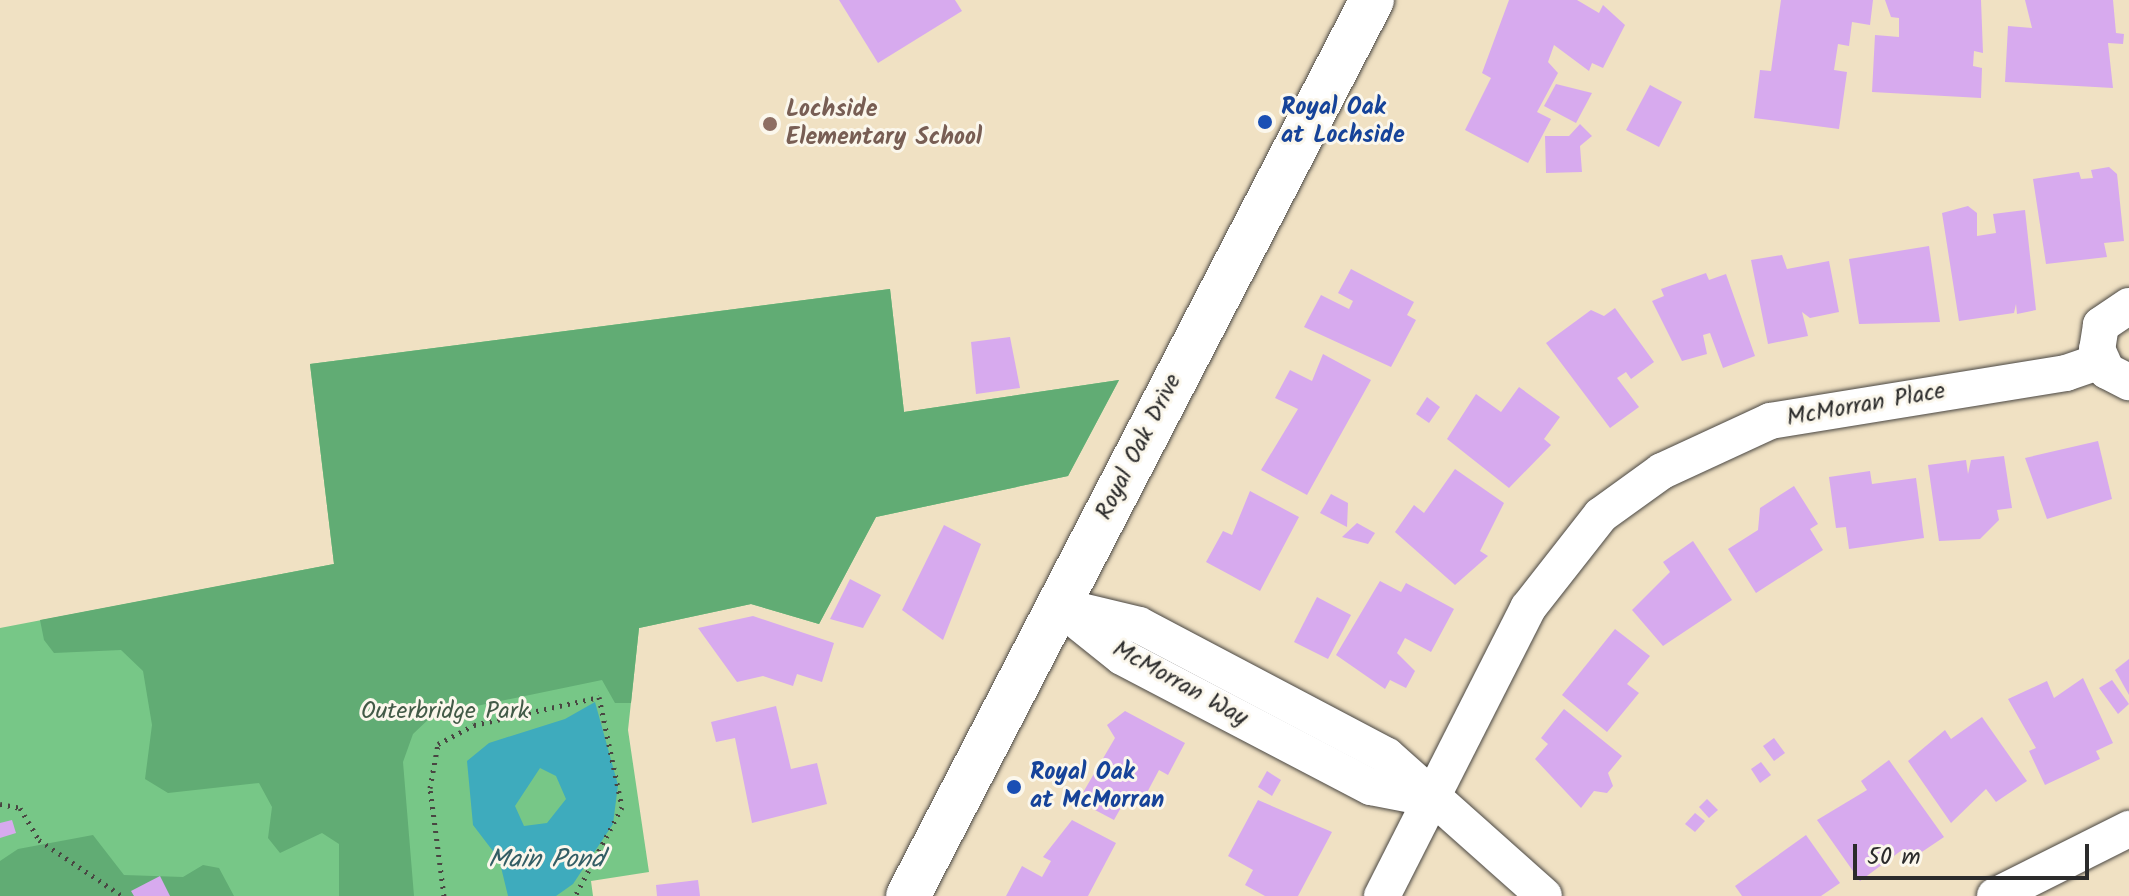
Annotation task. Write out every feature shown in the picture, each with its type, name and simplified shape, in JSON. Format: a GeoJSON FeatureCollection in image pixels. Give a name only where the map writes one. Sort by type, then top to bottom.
{"type":"FeatureCollection","features":[{"type":"Feature","properties":{"kind":"main road","name":"Royal Oak Drive"},"geometry":{"type":"LineString","coordinates":[[908,896],[1372,0]]}},
{"type":"Feature","properties":{"kind":"street"},"geometry":{"type":"LineString","coordinates":[[2129,306],[2101,325],[2100,361],[2129,382]]}},
{"type":"Feature","properties":{"kind":"street","name":"McMorran Place"},"geometry":{"type":"LineString","coordinates":[[1382,896],[1433,799],[1499,660],[1561,559],[1601,515],[1662,471],[1770,421],[2066,373],[2100,361]]}},
{"type":"Feature","properties":{"kind":"street","name":"McMorran Way"},"geometry":{"type":"LineString","coordinates":[[1060,606],[1139,625],[1387,756],[1544,896]]}},
{"type":"Feature","properties":{"kind":"street"},"geometry":{"type":"LineString","coordinates":[[1995,896],[2129,829]]}},
{"type":"Feature","properties":{"kind":"path"},"geometry":{"type":"LineString","coordinates":[[444,896],[434,827],[432,757],[445,738],[593,699],[622,780],[622,807],[575,896]]}},
{"type":"Feature","properties":{"kind":"path"},"geometry":{"type":"LineString","coordinates":[[0,804],[20,808],[39,840],[122,896]]}},
{"type":"Feature","properties":{"kind":"green space","name":"Outerbridge Park"},"geometry":{"type":"Polygon","coordinates":[[[890,289],[904,412],[1119,380],[1068,476],[876,517],[819,624],[751,604],[639,628],[628,730],[649,872],[591,881],[593,896],[0,896],[0,628],[334,564],[310,364],[890,289]]]}},
{"type":"Feature","properties":{"kind":"green space","name":"Outerbridge Park"},"geometry":{"type":"Polygon","coordinates":[[[890,289],[904,412],[1119,380],[1068,476],[876,517],[819,624],[751,604],[639,628],[631,703],[615,703],[602,680],[433,715],[413,734],[403,762],[414,896],[339,896],[339,844],[322,833],[280,853],[268,838],[272,807],[259,783],[168,793],[145,779],[152,725],[143,671],[121,650],[54,653],[44,640],[40,620],[334,564],[310,364],[890,289]]]}},
{"type":"Feature","properties":{"kind":"green space"},"geometry":{"type":"Polygon","coordinates":[[[93,835],[124,875],[183,877],[203,865],[219,868],[234,896],[0,896],[0,861],[18,849],[93,835]]]}},
{"type":"Feature","properties":{"kind":"water","name":"Main Pond"},"geometry":{"type":"Polygon","coordinates":[[[595,702],[618,785],[613,824],[573,884],[556,896],[508,896],[499,859],[473,825],[467,761],[489,743],[565,719],[595,702]],[[540,768],[515,806],[524,826],[547,823],[566,799],[556,776],[540,768]]]}},
{"type":"Feature","properties":{"kind":"building","name":"Lochside Elementary School"},"geometry":{"type":"Polygon","coordinates":[[[839,0],[955,0],[962,11],[878,63],[839,0]]]}},
{"type":"Feature","properties":{"kind":"building"},"geometry":{"type":"Polygon","coordinates":[[[1509,0],[1577,0],[1599,13],[1603,5],[1625,25],[1603,68],[1592,63],[1589,71],[1554,45],[1548,62],[1558,73],[1537,112],[1551,119],[1528,163],[1465,130],[1491,78],[1482,73],[1509,0]]]}},
{"type":"Feature","properties":{"kind":"building"},"geometry":{"type":"Polygon","coordinates":[[[1781,0],[1873,0],[1870,25],[1852,22],[1849,46],[1838,44],[1834,70],[1847,72],[1839,129],[1754,118],[1760,70],[1771,71],[1781,0]]]}},
{"type":"Feature","properties":{"kind":"building"},"geometry":{"type":"Polygon","coordinates":[[[1885,0],[1981,0],[1983,53],[1974,51],[1973,66],[1982,68],[1981,98],[1872,92],[1875,35],[1899,37],[1899,18],[1891,17],[1885,0]]]}},
{"type":"Feature","properties":{"kind":"building"},"geometry":{"type":"Polygon","coordinates":[[[2025,0],[2113,0],[2116,33],[2124,34],[2123,44],[2108,43],[2113,88],[2005,82],[2008,26],[2032,28],[2025,0]]]}},
{"type":"Feature","properties":{"kind":"building"},"geometry":{"type":"Polygon","coordinates":[[[1556,84],[1592,93],[1576,123],[1544,106],[1556,84]]]}},
{"type":"Feature","properties":{"kind":"building"},"geometry":{"type":"Polygon","coordinates":[[[1650,85],[1682,102],[1659,147],[1626,130],[1650,85]]]}},
{"type":"Feature","properties":{"kind":"building"},"geometry":{"type":"Polygon","coordinates":[[[1580,124],[1592,136],[1580,146],[1582,172],[1546,173],[1545,136],[1569,136],[1580,124]]]}},
{"type":"Feature","properties":{"kind":"building"},"geometry":{"type":"Polygon","coordinates":[[[2109,167],[2117,174],[2124,241],[2104,243],[2107,257],[2046,264],[2033,179],[2079,172],[2081,179],[2093,178],[2091,170],[2109,167]]]}},
{"type":"Feature","properties":{"kind":"building"},"geometry":{"type":"Polygon","coordinates":[[[1968,206],[1977,213],[1977,236],[1996,233],[1993,214],[2025,210],[2036,310],[2017,314],[2016,304],[2014,313],[1959,321],[1942,213],[1968,206]]]}},
{"type":"Feature","properties":{"kind":"building"},"geometry":{"type":"Polygon","coordinates":[[[1929,246],[1940,322],[1859,324],[1849,259],[1929,246]]]}},
{"type":"Feature","properties":{"kind":"building"},"geometry":{"type":"Polygon","coordinates":[[[1782,255],[1787,269],[1829,261],[1839,312],[1810,318],[1802,312],[1808,336],[1768,344],[1751,260],[1782,255]]]}},
{"type":"Feature","properties":{"kind":"building"},"geometry":{"type":"Polygon","coordinates":[[[1351,269],[1414,302],[1407,315],[1416,320],[1391,367],[1304,327],[1321,295],[1349,309],[1353,301],[1338,293],[1351,269]]]}},
{"type":"Feature","properties":{"kind":"building"},"geometry":{"type":"Polygon","coordinates":[[[1706,273],[1709,280],[1726,274],[1755,356],[1723,368],[1710,333],[1703,335],[1707,354],[1682,361],[1652,301],[1664,296],[1661,289],[1706,273]]]}},
{"type":"Feature","properties":{"kind":"building"},"geometry":{"type":"Polygon","coordinates":[[[1615,308],[1654,362],[1631,379],[1626,372],[1617,378],[1639,407],[1610,428],[1546,343],[1591,310],[1604,316],[1615,308]]]}},
{"type":"Feature","properties":{"kind":"building"},"geometry":{"type":"Polygon","coordinates":[[[1010,337],[1020,388],[976,394],[971,342],[1010,337]]]}},
{"type":"Feature","properties":{"kind":"building"},"geometry":{"type":"Polygon","coordinates":[[[1323,354],[1371,380],[1307,495],[1261,470],[1298,409],[1275,398],[1290,370],[1312,381],[1323,354]]]}},
{"type":"Feature","properties":{"kind":"building"},"geometry":{"type":"Polygon","coordinates":[[[1519,387],[1560,417],[1544,439],[1551,445],[1509,488],[1447,439],[1476,394],[1501,412],[1519,387]]]}},
{"type":"Feature","properties":{"kind":"building"},"geometry":{"type":"Polygon","coordinates":[[[1427,397],[1440,407],[1429,423],[1416,414],[1427,397]]]}},
{"type":"Feature","properties":{"kind":"building"},"geometry":{"type":"Polygon","coordinates":[[[2098,441],[2112,499],[2047,519],[2025,458],[2098,441]]]}},
{"type":"Feature","properties":{"kind":"building"},"geometry":{"type":"Polygon","coordinates":[[[2004,456],[2012,508],[1997,510],[1999,520],[1980,539],[1939,541],[1928,465],[1966,460],[1968,474],[1971,460],[2004,456]]]}},
{"type":"Feature","properties":{"kind":"building"},"geometry":{"type":"Polygon","coordinates":[[[1455,469],[1504,503],[1480,551],[1488,556],[1455,585],[1395,532],[1414,505],[1424,513],[1455,469]]]}},
{"type":"Feature","properties":{"kind":"building"},"geometry":{"type":"Polygon","coordinates":[[[1870,471],[1872,484],[1916,478],[1924,538],[1849,549],[1846,527],[1836,528],[1829,477],[1870,471]]]}},
{"type":"Feature","properties":{"kind":"building"},"geometry":{"type":"Polygon","coordinates":[[[1794,486],[1818,524],[1810,529],[1823,550],[1756,593],[1728,549],[1758,530],[1760,508],[1794,486]]]}},
{"type":"Feature","properties":{"kind":"building"},"geometry":{"type":"Polygon","coordinates":[[[1250,491],[1299,517],[1260,591],[1206,562],[1223,531],[1232,535],[1250,491]]]}},
{"type":"Feature","properties":{"kind":"building"},"geometry":{"type":"Polygon","coordinates":[[[1331,494],[1348,503],[1347,527],[1320,513],[1331,494]]]}},
{"type":"Feature","properties":{"kind":"building"},"geometry":{"type":"Polygon","coordinates":[[[1357,523],[1375,533],[1368,544],[1342,537],[1357,523]]]}},
{"type":"Feature","properties":{"kind":"building"},"geometry":{"type":"Polygon","coordinates":[[[944,525],[981,544],[943,640],[902,610],[944,525]]]}},
{"type":"Feature","properties":{"kind":"building"},"geometry":{"type":"Polygon","coordinates":[[[1693,541],[1732,600],[1663,646],[1632,610],[1670,572],[1663,562],[1693,541]]]}},
{"type":"Feature","properties":{"kind":"building"},"geometry":{"type":"Polygon","coordinates":[[[850,579],[881,595],[863,628],[830,619],[850,579]]]}},
{"type":"Feature","properties":{"kind":"building"},"geometry":{"type":"Polygon","coordinates":[[[1380,581],[1401,592],[1406,583],[1454,609],[1431,652],[1405,638],[1397,653],[1415,671],[1406,688],[1390,680],[1385,689],[1336,655],[1380,581]]]}},
{"type":"Feature","properties":{"kind":"building"},"geometry":{"type":"Polygon","coordinates":[[[1317,597],[1351,615],[1328,659],[1294,642],[1317,597]]]}},
{"type":"Feature","properties":{"kind":"building"},"geometry":{"type":"Polygon","coordinates":[[[753,616],[834,643],[822,682],[797,674],[793,686],[763,676],[737,682],[698,628],[753,616]]]}},
{"type":"Feature","properties":{"kind":"building"},"geometry":{"type":"Polygon","coordinates":[[[1615,629],[1650,656],[1627,684],[1639,693],[1607,732],[1562,695],[1615,629]]]}},
{"type":"Feature","properties":{"kind":"building"},"geometry":{"type":"Polygon","coordinates":[[[2129,659],[2129,695],[2115,670],[2129,659]]]}},
{"type":"Feature","properties":{"kind":"building"},"geometry":{"type":"Polygon","coordinates":[[[2083,678],[2113,743],[2096,751],[2100,759],[2045,785],[2029,751],[2036,748],[2008,699],[2047,681],[2054,698],[2083,678]]]}},
{"type":"Feature","properties":{"kind":"building"},"geometry":{"type":"Polygon","coordinates":[[[2112,680],[2129,704],[2118,714],[2099,688],[2112,680]]]}},
{"type":"Feature","properties":{"kind":"building"},"geometry":{"type":"Polygon","coordinates":[[[776,706],[791,769],[817,763],[827,804],[752,823],[735,738],[716,742],[711,722],[776,706]]]}},
{"type":"Feature","properties":{"kind":"building"},"geometry":{"type":"Polygon","coordinates":[[[1564,709],[1622,756],[1608,773],[1613,786],[1607,793],[1594,791],[1581,808],[1535,759],[1548,744],[1541,738],[1564,709]]]}},
{"type":"Feature","properties":{"kind":"building"},"geometry":{"type":"Polygon","coordinates":[[[1125,711],[1185,743],[1168,775],[1159,770],[1142,802],[1128,795],[1114,820],[1078,801],[1115,738],[1107,725],[1125,711]]]}},
{"type":"Feature","properties":{"kind":"building"},"geometry":{"type":"Polygon","coordinates":[[[1982,717],[2027,781],[1996,802],[1986,789],[1951,823],[1908,761],[1945,730],[1951,739],[1982,717]]]}},
{"type":"Feature","properties":{"kind":"building"},"geometry":{"type":"Polygon","coordinates":[[[1774,738],[1785,753],[1774,761],[1763,746],[1774,738]]]}},
{"type":"Feature","properties":{"kind":"building"},"geometry":{"type":"Polygon","coordinates":[[[1889,760],[1944,837],[1910,860],[1902,850],[1860,881],[1817,820],[1867,790],[1861,781],[1889,760]]]}},
{"type":"Feature","properties":{"kind":"building"},"geometry":{"type":"Polygon","coordinates":[[[1761,762],[1771,775],[1760,783],[1751,769],[1761,762]]]}},
{"type":"Feature","properties":{"kind":"building"},"geometry":{"type":"Polygon","coordinates":[[[1267,771],[1281,780],[1272,796],[1258,787],[1267,771]]]}},
{"type":"Feature","properties":{"kind":"building"},"geometry":{"type":"Polygon","coordinates":[[[1707,799],[1718,810],[1709,818],[1699,807],[1707,799]]]}},
{"type":"Feature","properties":{"kind":"building"},"geometry":{"type":"Polygon","coordinates":[[[1258,800],[1332,832],[1298,896],[1265,896],[1245,885],[1253,870],[1228,856],[1258,800]]]}},
{"type":"Feature","properties":{"kind":"building"},"geometry":{"type":"Polygon","coordinates":[[[1695,813],[1705,821],[1695,832],[1685,824],[1695,813]]]}},
{"type":"Feature","properties":{"kind":"building"},"geometry":{"type":"Polygon","coordinates":[[[12,820],[16,833],[0,838],[0,823],[12,820]]]}},
{"type":"Feature","properties":{"kind":"building"},"geometry":{"type":"Polygon","coordinates":[[[1072,820],[1116,843],[1088,896],[1006,896],[1022,866],[1042,877],[1051,861],[1043,857],[1072,820]]]}},
{"type":"Feature","properties":{"kind":"building"},"geometry":{"type":"Polygon","coordinates":[[[1806,835],[1840,883],[1821,896],[1742,896],[1735,886],[1806,835]]]}},
{"type":"Feature","properties":{"kind":"building"},"geometry":{"type":"Polygon","coordinates":[[[160,876],[170,896],[134,896],[131,891],[160,876]]]}},
{"type":"Feature","properties":{"kind":"building"},"geometry":{"type":"Polygon","coordinates":[[[698,880],[700,896],[657,896],[656,885],[698,880]]]}},
{"type":"Feature","properties":{"kind":"place","name":"Royal Oak at Lochside"},"geometry":{"type":"Point","coordinates":[1265,122]}},
{"type":"Feature","properties":{"kind":"place","name":"Lochside Elementary School"},"geometry":{"type":"Point","coordinates":[770,124]}},
{"type":"Feature","properties":{"kind":"place","name":"Royal Oak at McMorran"},"geometry":{"type":"Point","coordinates":[1014,787]}}]}
